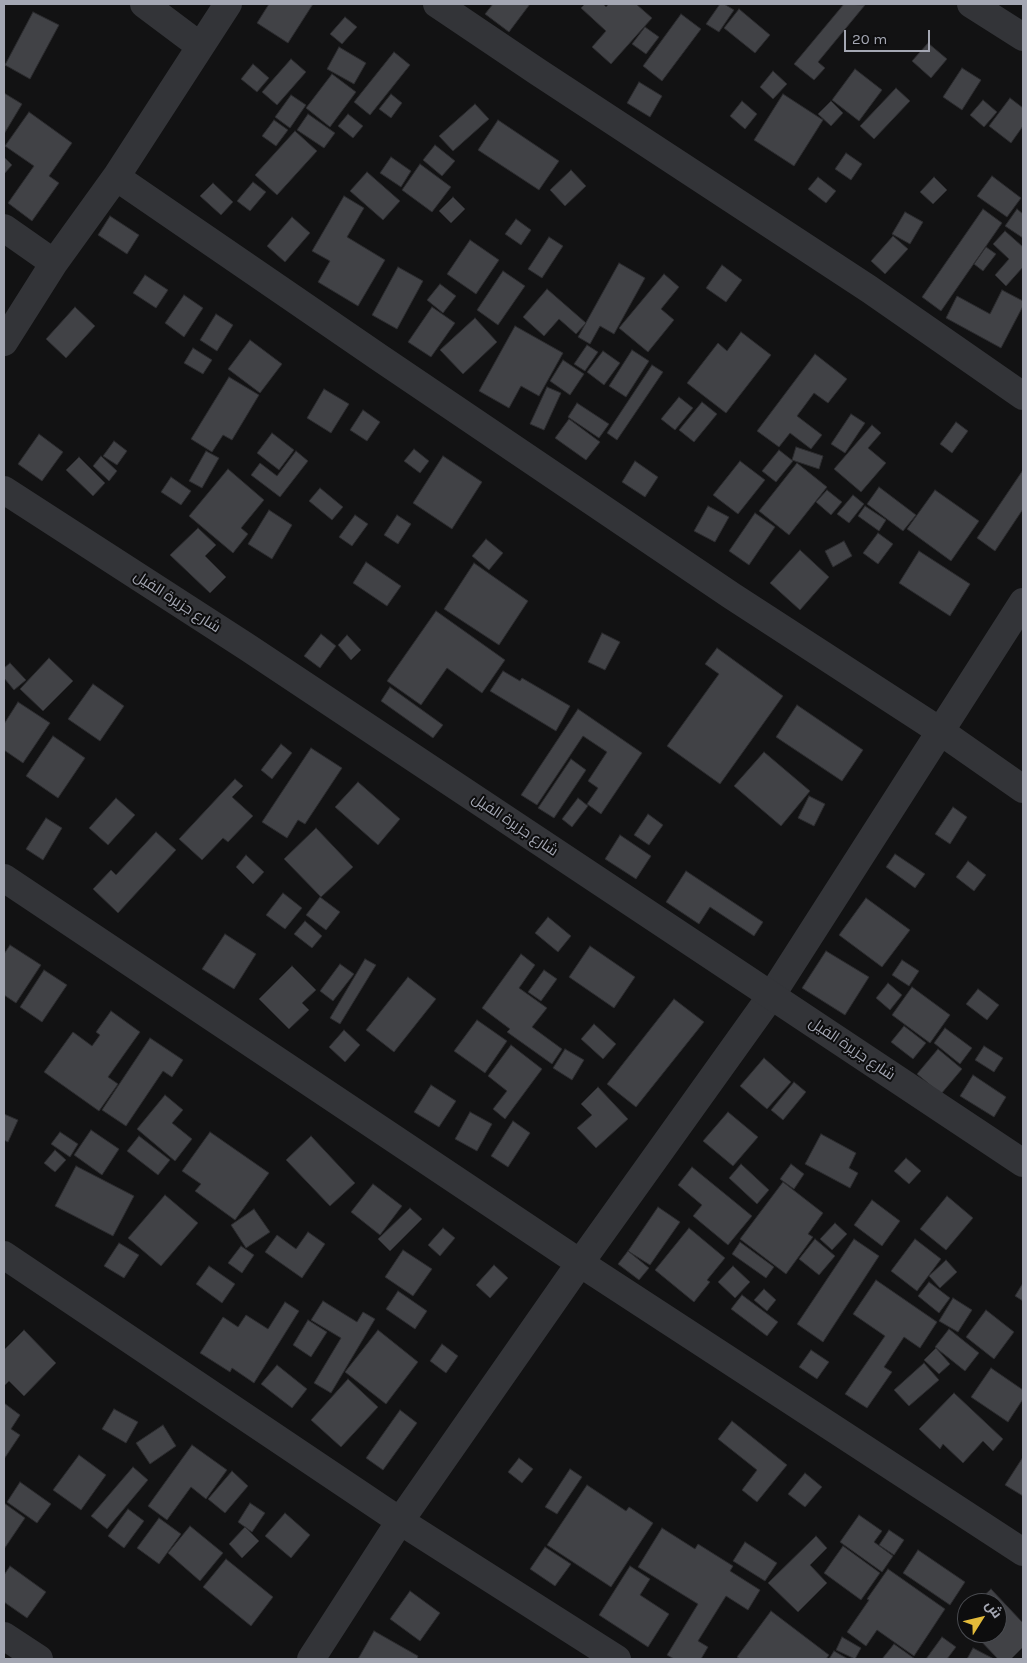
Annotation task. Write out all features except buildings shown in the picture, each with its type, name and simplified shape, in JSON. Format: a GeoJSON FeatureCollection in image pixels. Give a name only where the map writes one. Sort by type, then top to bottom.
{"type":"FeatureCollection","features":[{"type":"Feature","properties":{"kind":"street"},"geometry":{"type":"LineString","coordinates":[[144,4],[200,46]]}},
{"type":"Feature","properties":{"kind":"street"},"geometry":{"type":"LineString","coordinates":[[4,342],[54,263],[116,177],[228,4]]}},
{"type":"Feature","properties":{"kind":"street"},"geometry":{"type":"LineString","coordinates":[[438,4],[547,78],[869,289],[1023,396]]}},
{"type":"Feature","properties":{"kind":"street"},"geometry":{"type":"LineString","coordinates":[[971,4],[1023,37]]}},
{"type":"Feature","properties":{"kind":"street"},"geometry":{"type":"LineString","coordinates":[[116,177],[716,585],[940,731],[1023,789]]}},
{"type":"Feature","properties":{"kind":"street"},"geometry":{"type":"LineString","coordinates":[[4,228],[54,263]]}},
{"type":"Feature","properties":{"kind":"street","name":"شارع جزيرة الفيل"},"geometry":{"type":"LineString","coordinates":[[4,490],[247,647],[1023,1163]]}},
{"type":"Feature","properties":{"kind":"street"},"geometry":{"type":"LineString","coordinates":[[311,1659],[400,1521],[580,1262],[771,996],[1023,602]]}},
{"type":"Feature","properties":{"kind":"street"},"geometry":{"type":"LineString","coordinates":[[4,878],[580,1262],[1023,1552]]}},
{"type":"Feature","properties":{"kind":"street"},"geometry":{"type":"LineString","coordinates":[[4,1255],[400,1521],[616,1659]]}},
{"type":"Feature","properties":{"kind":"street"},"geometry":{"type":"LineString","coordinates":[[4,1636],[39,1659]]}}]}
